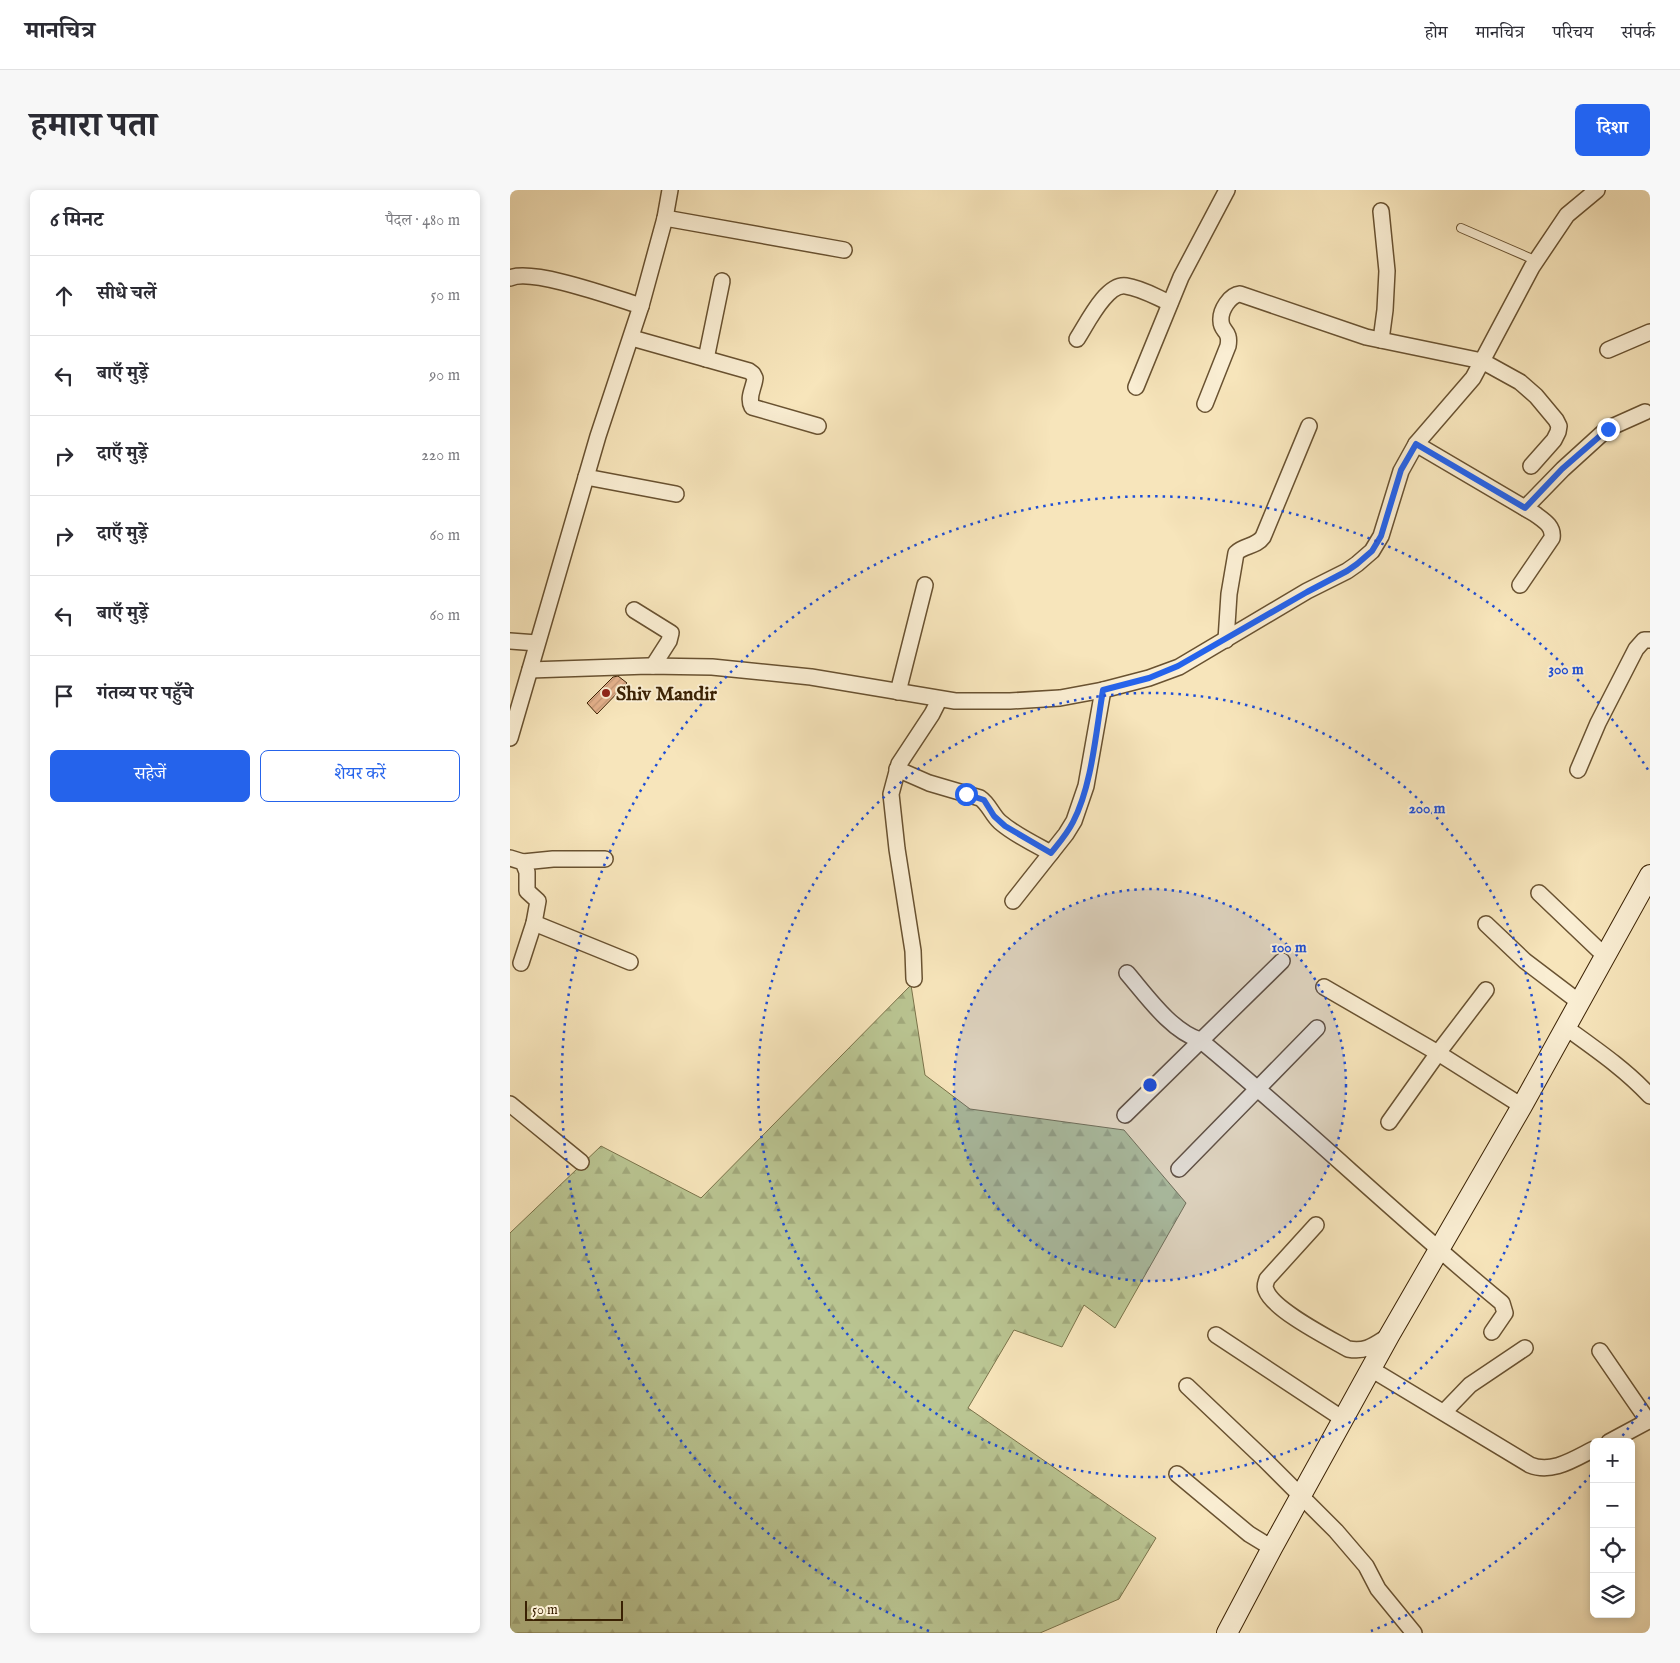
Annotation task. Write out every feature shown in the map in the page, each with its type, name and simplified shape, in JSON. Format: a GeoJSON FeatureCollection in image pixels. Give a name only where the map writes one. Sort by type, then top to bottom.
{"type":"FeatureCollection","features":[{"type":"Feature","properties":{"kind":"street"},"geometry":{"type":"LineString","coordinates":[[510,738],[586,477],[632,338],[665,218],[670,190]]}},
{"type":"Feature","properties":{"kind":"street"},"geometry":{"type":"LineString","coordinates":[[1136,387],[1181,277],[1226,190]]}},
{"type":"Feature","properties":{"kind":"street"},"geometry":{"type":"LineString","coordinates":[[530,670],[653,666],[737,669],[811,677],[939,700],[1010,701],[1060,698],[1103,690],[1149,678],[1178,666],[1347,571],[1372,551],[1378,543],[1385,526],[1401,470],[1416,444],[1465,388],[1537,261],[1567,215],[1597,190]]}},
{"type":"Feature","properties":{"kind":"street"},"geometry":{"type":"LineString","coordinates":[[1381,211],[1387,271],[1381,340]]}},
{"type":"Feature","properties":{"kind":"street"},"geometry":{"type":"LineString","coordinates":[[665,218],[844,250]]}},
{"type":"Feature","properties":{"kind":"street"},"geometry":{"type":"LineString","coordinates":[[510,278],[526,276],[548,280],[641,306]]}},
{"type":"Feature","properties":{"kind":"street"},"geometry":{"type":"LineString","coordinates":[[706,359],[722,281]]}},
{"type":"Feature","properties":{"kind":"street"},"geometry":{"type":"LineString","coordinates":[[1077,338],[1105,296],[1117,286],[1124,285],[1170,303]]}},
{"type":"Feature","properties":{"kind":"street"},"geometry":{"type":"LineString","coordinates":[[1204,404],[1230,338],[1221,322],[1222,316],[1230,298],[1234,295],[1247,295],[1351,332],[1482,361],[1528,388],[1559,426],[1558,432],[1531,466]]}},
{"type":"Feature","properties":{"kind":"street"},"geometry":{"type":"LineString","coordinates":[[1608,350],[1650,332]]}},
{"type":"Feature","properties":{"kind":"street"},"geometry":{"type":"LineString","coordinates":[[632,338],[753,374],[755,378],[749,402],[752,407],[818,426]]}},
{"type":"Feature","properties":{"kind":"street"},"geometry":{"type":"LineString","coordinates":[[1525,508],[1562,469],[1608,429],[1645,412]]}},
{"type":"Feature","properties":{"kind":"street"},"geometry":{"type":"LineString","coordinates":[[1226,640],[1229,594],[1236,553],[1240,549],[1259,542],[1263,537],[1309,426]]}},
{"type":"Feature","properties":{"kind":"street"},"geometry":{"type":"LineString","coordinates":[[1416,444],[1547,523],[1553,533],[1552,538],[1520,585]]}},
{"type":"Feature","properties":{"kind":"street"},"geometry":{"type":"LineString","coordinates":[[586,477],[676,494]]}},
{"type":"Feature","properties":{"kind":"street"},"geometry":{"type":"LineString","coordinates":[[898,692],[926,585]]}},
{"type":"Feature","properties":{"kind":"street"},"geometry":{"type":"LineString","coordinates":[[634,610],[671,633],[669,641],[653,666]]}},
{"type":"Feature","properties":{"kind":"street"},"geometry":{"type":"LineString","coordinates":[[1578,770],[1609,700],[1636,649],[1644,640],[1650,640]]}},
{"type":"Feature","properties":{"kind":"street"},"geometry":{"type":"LineString","coordinates":[[510,641],[537,643]]}},
{"type":"Feature","properties":{"kind":"street"},"geometry":{"type":"LineString","coordinates":[[1013,901],[1066,834],[1074,820],[1086,786],[1103,690]]}},
{"type":"Feature","properties":{"kind":"street"},"geometry":{"type":"LineString","coordinates":[[914,979],[913,951],[892,814],[891,794],[897,769],[902,758],[932,714],[939,700]]}},
{"type":"Feature","properties":{"kind":"street"},"geometry":{"type":"LineString","coordinates":[[897,769],[929,783],[980,798],[987,804],[994,816],[1005,826],[1051,853]]}},
{"type":"Feature","properties":{"kind":"street"},"geometry":{"type":"LineString","coordinates":[[517,860],[605,859]]}},
{"type":"Feature","properties":{"kind":"street"},"geometry":{"type":"LineString","coordinates":[[517,860],[527,872],[527,890],[538,901],[534,922],[521,963]]}},
{"type":"Feature","properties":{"kind":"street"},"geometry":{"type":"LineString","coordinates":[[1228,1633],[1272,1548],[1389,1336],[1522,1106],[1650,875]]}},
{"type":"Feature","properties":{"kind":"street"},"geometry":{"type":"LineString","coordinates":[[1539,893],[1604,955]]}},
{"type":"Feature","properties":{"kind":"street"},"geometry":{"type":"LineString","coordinates":[[534,922],[630,962]]}},
{"type":"Feature","properties":{"kind":"street"},"geometry":{"type":"LineString","coordinates":[[1486,924],[1525,962],[1579,1002]]}},
{"type":"Feature","properties":{"kind":"street"},"geometry":{"type":"LineString","coordinates":[[1124,1115],[1282,961]]}},
{"type":"Feature","properties":{"kind":"street"},"geometry":{"type":"LineString","coordinates":[[1127,972],[1167,1019],[1192,1038],[1200,1040],[1259,1088],[1437,1250],[1502,1303],[1505,1313],[1492,1332]]}},
{"type":"Feature","properties":{"kind":"street"},"geometry":{"type":"LineString","coordinates":[[1324,987],[1438,1053],[1522,1106]]}},
{"type":"Feature","properties":{"kind":"street"},"geometry":{"type":"LineString","coordinates":[[1388,1122],[1486,990]]}},
{"type":"Feature","properties":{"kind":"street"},"geometry":{"type":"LineString","coordinates":[[1565,1027],[1615,1064],[1650,1096]]}},
{"type":"Feature","properties":{"kind":"street"},"geometry":{"type":"LineString","coordinates":[[1179,1169],[1317,1028]]}},
{"type":"Feature","properties":{"kind":"street"},"geometry":{"type":"LineString","coordinates":[[510,1104],[581,1162]]}},
{"type":"Feature","properties":{"kind":"street"},"geometry":{"type":"LineString","coordinates":[[1316,1225],[1267,1279],[1265,1284],[1267,1293],[1283,1310],[1348,1349],[1360,1351],[1389,1336]]}},
{"type":"Feature","properties":{"kind":"street"},"geometry":{"type":"LineString","coordinates":[[1216,1335],[1343,1419]]}},
{"type":"Feature","properties":{"kind":"street"},"geometry":{"type":"LineString","coordinates":[[1444,1412],[1470,1385],[1525,1348]]}},
{"type":"Feature","properties":{"kind":"street"},"geometry":{"type":"LineString","coordinates":[[1600,1352],[1649,1421],[1617,1438]]}},
{"type":"Feature","properties":{"kind":"street"},"geometry":{"type":"LineString","coordinates":[[1371,1369],[1539,1469],[1548,1469],[1590,1452]]}},
{"type":"Feature","properties":{"kind":"street"},"geometry":{"type":"LineString","coordinates":[[1187,1386],[1336,1531],[1366,1566],[1378,1589],[1414,1633]]}},
{"type":"Feature","properties":{"kind":"street"},"geometry":{"type":"LineString","coordinates":[[1177,1474],[1248,1534],[1272,1548]]}},
{"type":"Feature","properties":{"kind":"lane"},"geometry":{"type":"LineString","coordinates":[[1461,228],[1537,261]]}},
{"type":"Feature","properties":{"kind":"green space"},"geometry":{"type":"Polygon","coordinates":[[[911,985],[925,1075],[970,1109],[1124,1130],[1186,1203],[1115,1328],[1084,1305],[1062,1347],[1014,1330],[968,1408],[1156,1538],[1119,1599],[1040,1633],[510,1633],[510,1233],[601,1146],[701,1198],[911,985]]]}},
{"type":"Feature","properties":{"kind":"building"},"geometry":{"type":"Polygon","coordinates":[[[618,676],[627,683],[597,714],[587,703],[613,677],[618,676]]]}},
{"type":"Feature","properties":{"kind":"place","name":"Shiv Mandir"},"geometry":{"type":"Point","coordinates":[606,693]}},
{"type":"Feature","properties":{"kind":"route"},"geometry":{"type":"LineString","coordinates":[[966,794],[984,800],[994,816],[1005,826],[1051,853],[1074,820],[1086,786],[1103,690],[1149,678],[1199,656],[1357,564],[1378,543],[1385,526],[1401,470],[1416,444],[1525,508],[1562,469],[1608,429]]}}]}
